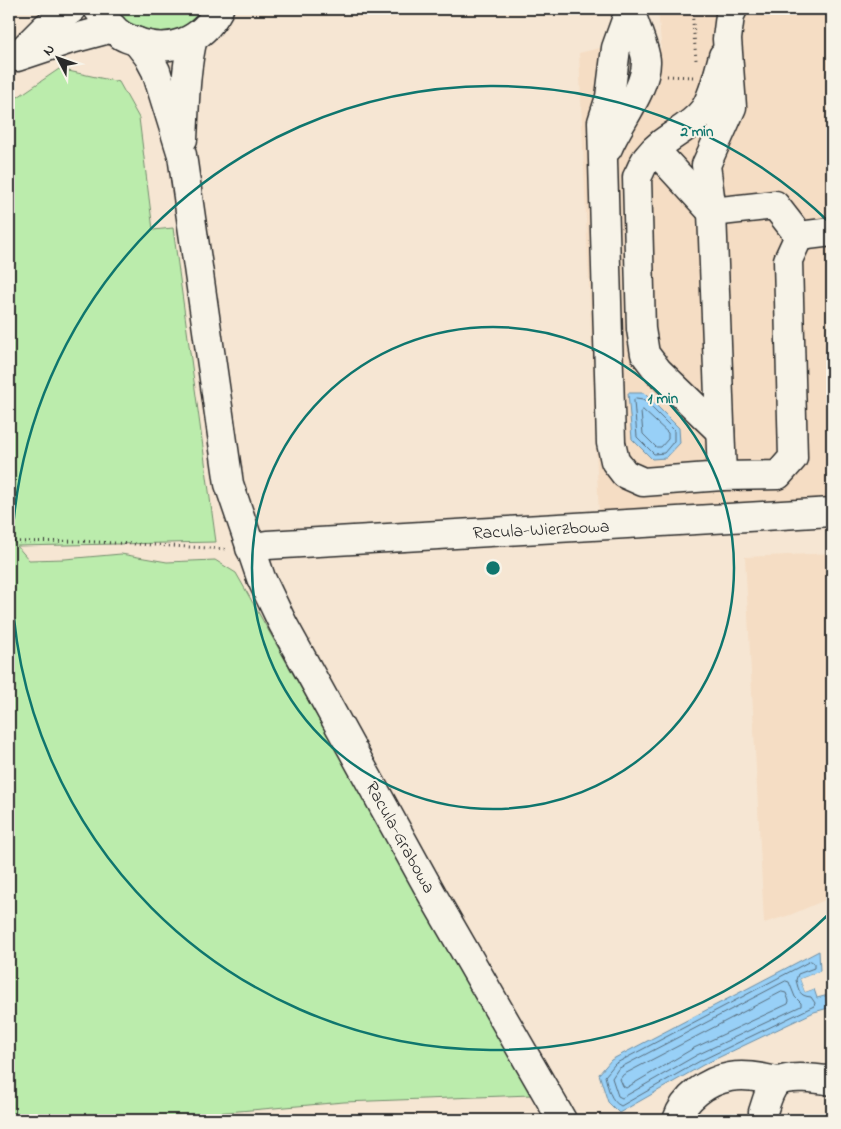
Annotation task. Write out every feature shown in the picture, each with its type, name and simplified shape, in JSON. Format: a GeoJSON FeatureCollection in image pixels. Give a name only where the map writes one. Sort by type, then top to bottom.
{"type":"FeatureCollection","features":[{"type":"Feature","properties":{"kind":"street"},"geometry":{"type":"LineString","coordinates":[[13,60],[45,28],[72,9]]}},
{"type":"Feature","properties":{"kind":"street"},"geometry":{"type":"LineString","coordinates":[[13,60],[68,40],[106,18],[122,36],[150,47],[168,47],[194,38],[214,19],[219,9]]}},
{"type":"Feature","properties":{"kind":"street"},"geometry":{"type":"LineString","coordinates":[[630,9],[616,48],[610,97],[602,122],[611,443],[615,461],[625,474],[644,482],[722,476],[778,476],[793,458],[788,260],[799,236]]}},
{"type":"Feature","properties":{"kind":"street"},"geometry":{"type":"LineString","coordinates":[[603,160],[614,133],[639,89],[647,61],[630,9]]}},
{"type":"Feature","properties":{"kind":"street"},"geometry":{"type":"LineString","coordinates":[[720,431],[658,371],[645,354],[641,329],[638,177],[648,156],[664,142],[683,130],[704,110],[717,80],[727,39],[730,15],[733,9]]}},
{"type":"Feature","properties":{"kind":"street"},"geometry":{"type":"LineString","coordinates":[[182,155],[186,86],[190,50],[194,38]]}},
{"type":"Feature","properties":{"kind":"street"},"geometry":{"type":"LineString","coordinates":[[722,476],[712,212],[706,165],[732,107],[727,39]]}},
{"type":"Feature","properties":{"kind":"street"},"geometry":{"type":"LineString","coordinates":[[137,42],[148,56],[156,71],[182,155]]}},
{"type":"Feature","properties":{"kind":"street"},"geometry":{"type":"LineString","coordinates":[[655,150],[712,212]]}},
{"type":"Feature","properties":{"kind":"street","name":"Racula-Grabowa"},"geometry":{"type":"LineString","coordinates":[[182,155],[229,484],[261,578],[283,624],[433,896],[562,1120]]}},
{"type":"Feature","properties":{"kind":"street"},"geometry":{"type":"LineString","coordinates":[[712,212],[775,205],[799,236]]}},
{"type":"Feature","properties":{"kind":"street"},"geometry":{"type":"LineString","coordinates":[[799,236],[832,232]]}},
{"type":"Feature","properties":{"kind":"street","name":"Racula-Wierzbowa"},"geometry":{"type":"LineString","coordinates":[[250,548],[267,545],[832,512]]}},
{"type":"Feature","properties":{"kind":"street"},"geometry":{"type":"LineString","coordinates":[[688,1113],[707,1086],[730,1077],[754,1076],[777,1081],[787,1078],[832,1080]]}},
{"type":"Feature","properties":{"kind":"street"},"geometry":{"type":"LineString","coordinates":[[763,1112],[771,1090],[777,1081]]}},
{"type":"Feature","properties":{"kind":"path"},"geometry":{"type":"LineString","coordinates":[[692,9],[697,67]]}},
{"type":"Feature","properties":{"kind":"path"},"geometry":{"type":"LineString","coordinates":[[643,76],[697,77]]}},
{"type":"Feature","properties":{"kind":"path"},"geometry":{"type":"LineString","coordinates":[[9,542],[78,541],[211,548],[250,548]]}},
{"type":"Feature","properties":{"kind":"shaded area"},"geometry":{"type":"Polygon","coordinates":[[[658,9],[832,9],[832,506],[599,517],[579,53],[608,46],[621,81],[633,82],[658,68],[661,43],[658,9]]]}},
{"type":"Feature","properties":{"kind":"shaded area"},"geometry":{"type":"Polygon","coordinates":[[[832,553],[832,897],[790,915],[764,923],[745,557],[832,553]]]}},
{"type":"Feature","properties":{"kind":"green space"},"geometry":{"type":"Polygon","coordinates":[[[114,9],[202,9],[193,20],[182,27],[171,32],[158,33],[134,26],[123,19],[114,9]]]}},
{"type":"Feature","properties":{"kind":"green space"},"geometry":{"type":"Polygon","coordinates":[[[59,69],[119,82],[139,118],[153,230],[173,228],[216,542],[17,546],[29,560],[121,554],[167,562],[215,560],[236,573],[531,1095],[344,1102],[204,1114],[204,1120],[9,1120],[9,103],[59,69]]]}},
{"type":"Feature","properties":{"kind":"water"},"geometry":{"type":"Polygon","coordinates":[[[628,393],[644,393],[679,428],[680,443],[666,458],[652,459],[632,439],[628,393]]]}},
{"type":"Feature","properties":{"kind":"water"},"geometry":{"type":"Polygon","coordinates":[[[819,951],[820,971],[800,979],[805,992],[814,989],[817,998],[832,994],[832,1007],[814,1012],[703,1065],[619,1113],[608,1102],[599,1074],[611,1060],[819,951]]]}},
{"type":"Feature","properties":{"kind":"pier"},"geometry":{"type":"Polygon","coordinates":[[[818,972],[819,974],[803,980],[807,989],[814,986],[816,988],[805,992],[800,979],[818,972]]]}}]}
